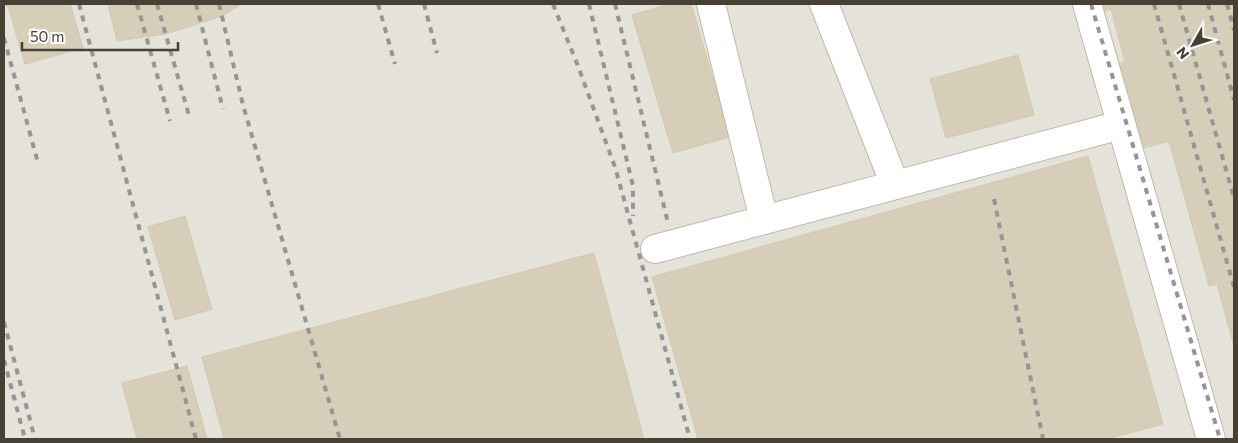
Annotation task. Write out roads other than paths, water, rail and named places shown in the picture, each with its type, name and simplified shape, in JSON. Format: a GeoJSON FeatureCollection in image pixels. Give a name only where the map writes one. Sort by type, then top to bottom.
{"type":"FeatureCollection","features":[{"type":"Feature","properties":{"kind":"lane"},"geometry":{"type":"LineString","coordinates":[[711,4],[764,220]]}},
{"type":"Feature","properties":{"kind":"lane"},"geometry":{"type":"LineString","coordinates":[[824,4],[894,185]]}},
{"type":"Feature","properties":{"kind":"lane"},"geometry":{"type":"LineString","coordinates":[[1087,4],[1211,439]]}},
{"type":"Feature","properties":{"kind":"lane"},"geometry":{"type":"LineString","coordinates":[[655,249],[1121,125]]}},
{"type":"Feature","properties":{"kind":"railway"},"geometry":{"type":"LineString","coordinates":[[79,4],[196,439]]}},
{"type":"Feature","properties":{"kind":"railway"},"geometry":{"type":"LineString","coordinates":[[137,4],[170,121]]}},
{"type":"Feature","properties":{"kind":"railway"},"geometry":{"type":"LineString","coordinates":[[157,4],[190,119]]}},
{"type":"Feature","properties":{"kind":"railway"},"geometry":{"type":"LineString","coordinates":[[196,4],[223,109]]}},
{"type":"Feature","properties":{"kind":"railway"},"geometry":{"type":"LineString","coordinates":[[219,4],[243,105],[340,439]]}},
{"type":"Feature","properties":{"kind":"railway"},"geometry":{"type":"LineString","coordinates":[[378,4],[395,64]]}},
{"type":"Feature","properties":{"kind":"railway"},"geometry":{"type":"LineString","coordinates":[[424,4],[437,53]]}},
{"type":"Feature","properties":{"kind":"railway"},"geometry":{"type":"LineString","coordinates":[[553,4],[615,167],[690,439]]}},
{"type":"Feature","properties":{"kind":"railway"},"geometry":{"type":"LineString","coordinates":[[589,4],[633,186],[633,216]]}},
{"type":"Feature","properties":{"kind":"railway"},"geometry":{"type":"LineString","coordinates":[[615,4],[668,223]]}},
{"type":"Feature","properties":{"kind":"railway"},"geometry":{"type":"LineString","coordinates":[[1091,4],[1220,439]]}},
{"type":"Feature","properties":{"kind":"railway"},"geometry":{"type":"LineString","coordinates":[[1154,4],[1234,287]]}},
{"type":"Feature","properties":{"kind":"railway"},"geometry":{"type":"LineString","coordinates":[[1179,4],[1234,198]]}},
{"type":"Feature","properties":{"kind":"railway"},"geometry":{"type":"LineString","coordinates":[[1208,4],[1234,100]]}},
{"type":"Feature","properties":{"kind":"railway"},"geometry":{"type":"LineString","coordinates":[[1227,4],[1234,30]]}},
{"type":"Feature","properties":{"kind":"railway"},"geometry":{"type":"LineString","coordinates":[[4,38],[38,163]]}},
{"type":"Feature","properties":{"kind":"railway"},"geometry":{"type":"LineString","coordinates":[[994,199],[1043,439]]}},
{"type":"Feature","properties":{"kind":"railway"},"geometry":{"type":"LineString","coordinates":[[4,322],[35,439]]}},
{"type":"Feature","properties":{"kind":"railway"},"geometry":{"type":"LineString","coordinates":[[4,360],[25,439]]}}]}
